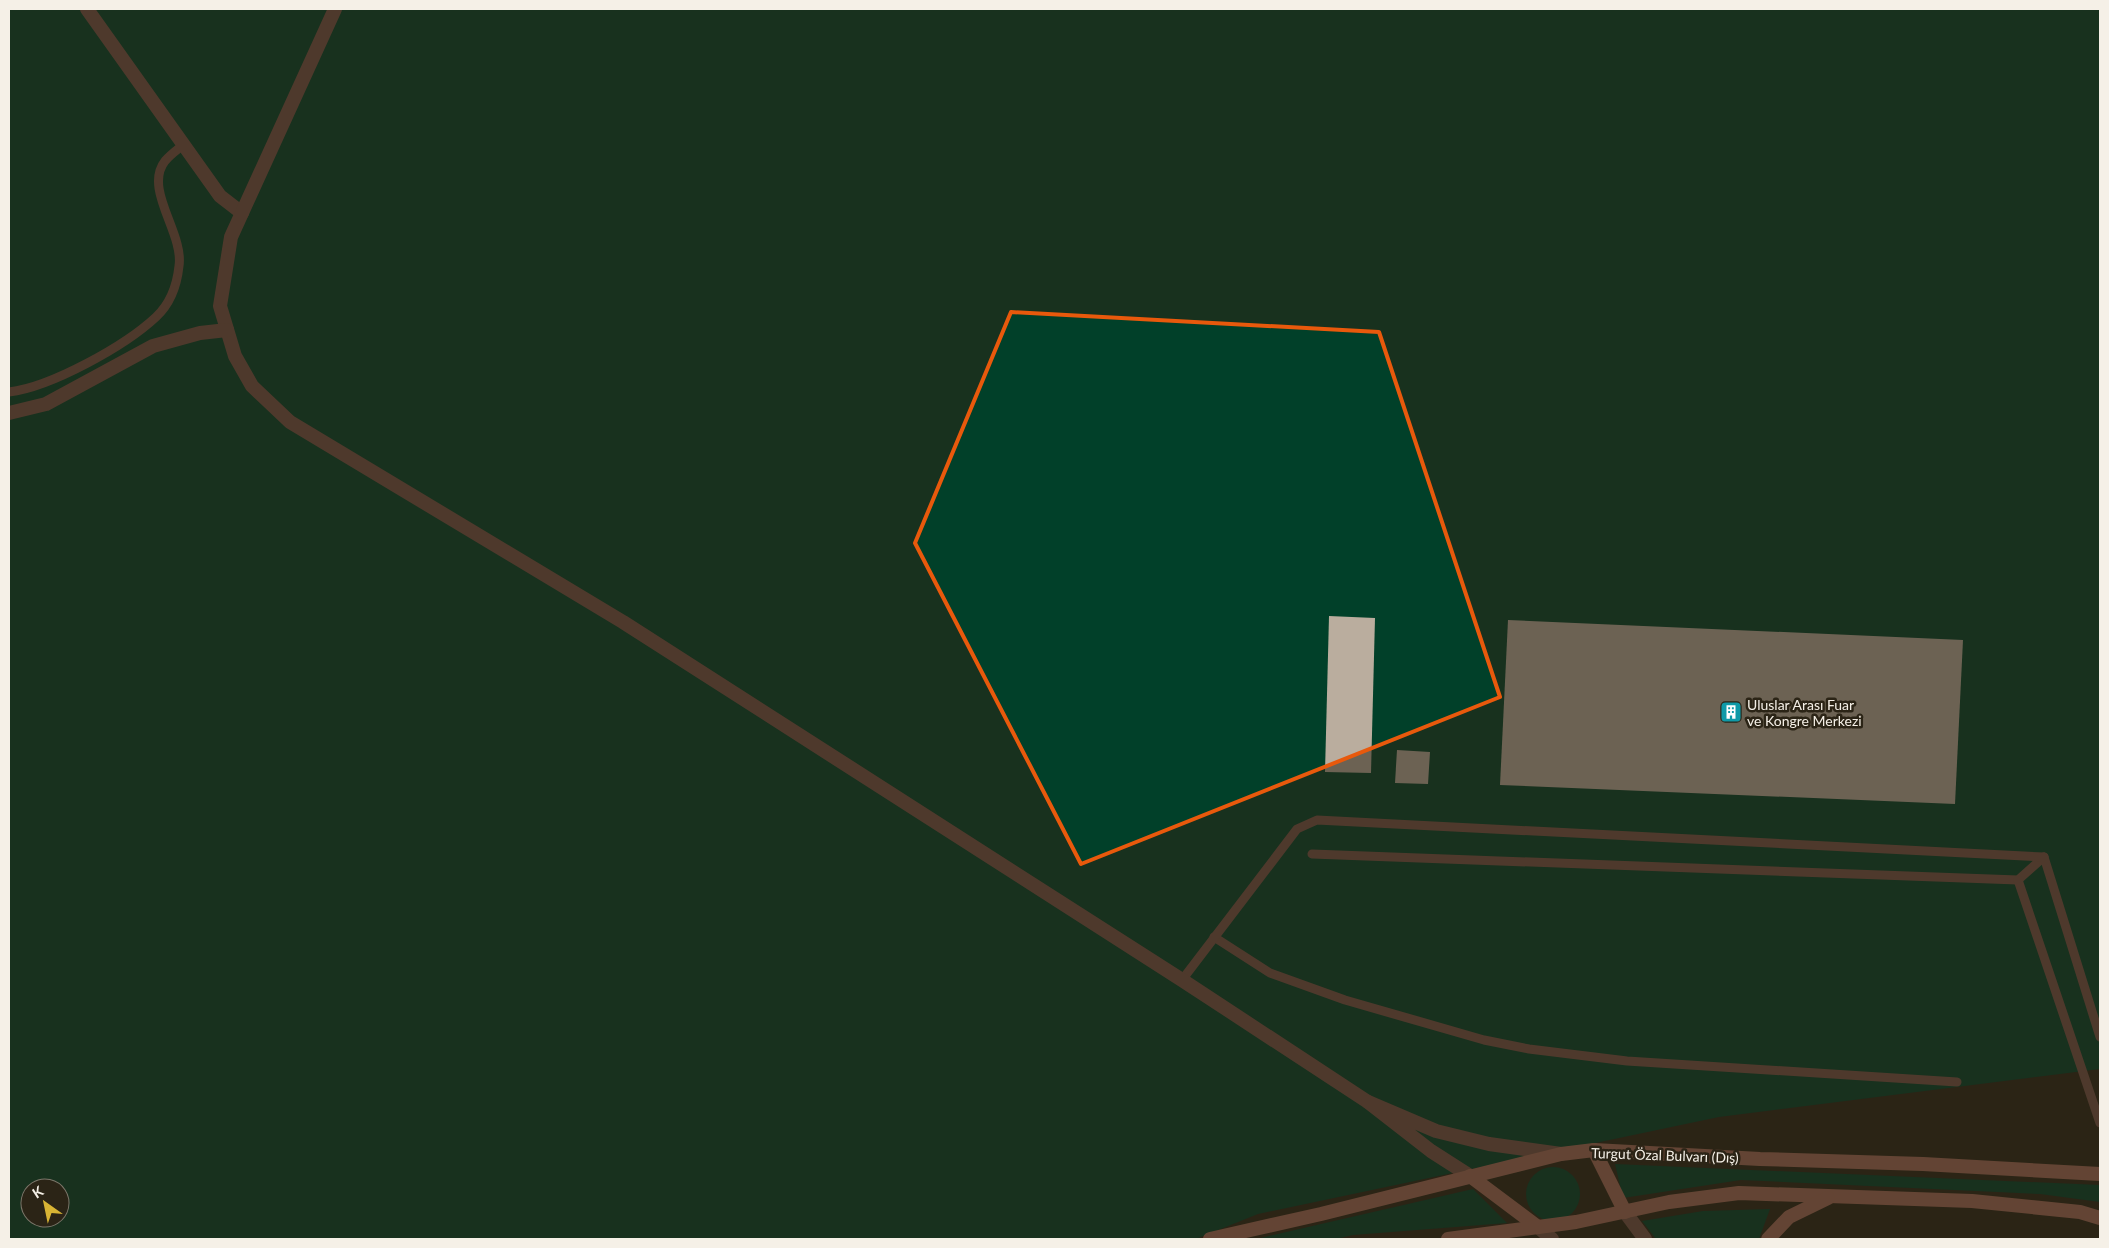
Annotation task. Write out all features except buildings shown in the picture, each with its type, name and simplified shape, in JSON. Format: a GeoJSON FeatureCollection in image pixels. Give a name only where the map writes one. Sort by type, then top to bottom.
{"type":"FeatureCollection","features":[{"type":"Feature","properties":{"kind":"main road","name":"Turgut Özal Bulvarı (Dış)"},"geometry":{"type":"LineString","coordinates":[[1210,1239],[1330,1212],[1561,1154],[1594,1150],[1760,1159],[1923,1164],[2100,1174]]}},
{"type":"Feature","properties":{"kind":"main road"},"geometry":{"type":"LineString","coordinates":[[1594,1150],[1624,1212]]}},
{"type":"Feature","properties":{"kind":"main road"},"geometry":{"type":"LineString","coordinates":[[1470,1176],[1538,1227]]}},
{"type":"Feature","properties":{"kind":"main road"},"geometry":{"type":"LineString","coordinates":[[1448,1239],[1576,1222],[1670,1202],[1739,1193],[1972,1201],[2080,1212],[2100,1218]]}},
{"type":"Feature","properties":{"kind":"main road"},"geometry":{"type":"LineString","coordinates":[[1768,1239],[1788,1217],[1831,1196]]}},
{"type":"Feature","properties":{"kind":"street"},"geometry":{"type":"LineString","coordinates":[[87,9],[182,146],[220,196],[242,213]]}},
{"type":"Feature","properties":{"kind":"street"},"geometry":{"type":"LineString","coordinates":[[335,9],[231,237],[220,306],[235,356],[252,386],[290,422],[623,622],[1182,980],[1368,1102],[1431,1151],[1470,1176]]}},
{"type":"Feature","properties":{"kind":"street"},"geometry":{"type":"LineString","coordinates":[[9,413],[46,404],[153,346],[200,333],[227,330]]}},
{"type":"Feature","properties":{"kind":"street"},"geometry":{"type":"LineString","coordinates":[[1368,1102],[1436,1131],[1490,1144],[1561,1154]]}},
{"type":"Feature","properties":{"kind":"street"},"geometry":{"type":"LineString","coordinates":[[1624,1212],[1645,1239]]}},
{"type":"Feature","properties":{"kind":"street"},"geometry":{"type":"LineString","coordinates":[[1538,1227],[1552,1239]]}},
{"type":"Feature","properties":{"kind":"lane"},"geometry":{"type":"LineString","coordinates":[[9,392],[22,391],[57,379],[120,343],[157,316],[174,293],[180,264],[178,245],[163,204],[158,177],[165,161],[182,146]]}},
{"type":"Feature","properties":{"kind":"lane"},"geometry":{"type":"LineString","coordinates":[[1182,980],[1297,830],[1317,820],[2044,858]]}},
{"type":"Feature","properties":{"kind":"lane"},"geometry":{"type":"LineString","coordinates":[[1312,854],[2018,880],[2044,858]]}},
{"type":"Feature","properties":{"kind":"lane"},"geometry":{"type":"LineString","coordinates":[[2044,858],[2100,1037]]}},
{"type":"Feature","properties":{"kind":"lane"},"geometry":{"type":"LineString","coordinates":[[2018,880],[2100,1123]]}},
{"type":"Feature","properties":{"kind":"lane"},"geometry":{"type":"LineString","coordinates":[[1214,937],[1270,973],[1336,997],[1475,1037],[1529,1049],[1627,1061],[1957,1082]]}},
{"type":"Feature","properties":{"kind":"highlighted area"},"geometry":{"type":"Polygon","coordinates":[[[1011,312],[1379,332],[1500,697],[1081,864],[915,543],[1011,312]]]}},
{"type":"Feature","properties":{"kind":"green space"},"geometry":{"type":"Polygon","coordinates":[[[9,9],[2100,9],[2100,1069],[1719,1117],[1258,1214],[1196,1239],[9,1239],[9,9]]]}},
{"type":"Feature","properties":{"kind":"green space"},"geometry":{"type":"Polygon","coordinates":[[[1615,1164],[2100,1185],[2100,1202],[2040,1194],[1741,1180],[1623,1198],[1615,1164]]]}},
{"type":"Feature","properties":{"kind":"green space"},"geometry":{"type":"Polygon","coordinates":[[[1548,1167],[1558,1167],[1568,1171],[1576,1179],[1580,1194],[1576,1209],[1568,1217],[1558,1221],[1548,1221],[1538,1217],[1530,1209],[1526,1199],[1526,1189],[1530,1179],[1538,1171],[1548,1167]]]}},
{"type":"Feature","properties":{"kind":"green space"},"geometry":{"type":"Polygon","coordinates":[[[1473,1189],[1507,1223],[1353,1235],[1336,1239],[1256,1239],[1473,1189]]]}},
{"type":"Feature","properties":{"kind":"green space"},"geometry":{"type":"Polygon","coordinates":[[[1770,1209],[1759,1239],[1656,1239],[1642,1221],[1703,1211],[1770,1209]]]}},
{"type":"Feature","properties":{"kind":"place","name":"Uluslar Arası Fuar ve Kongre Merkezi"},"geometry":{"type":"Point","coordinates":[1731,712]}}]}
